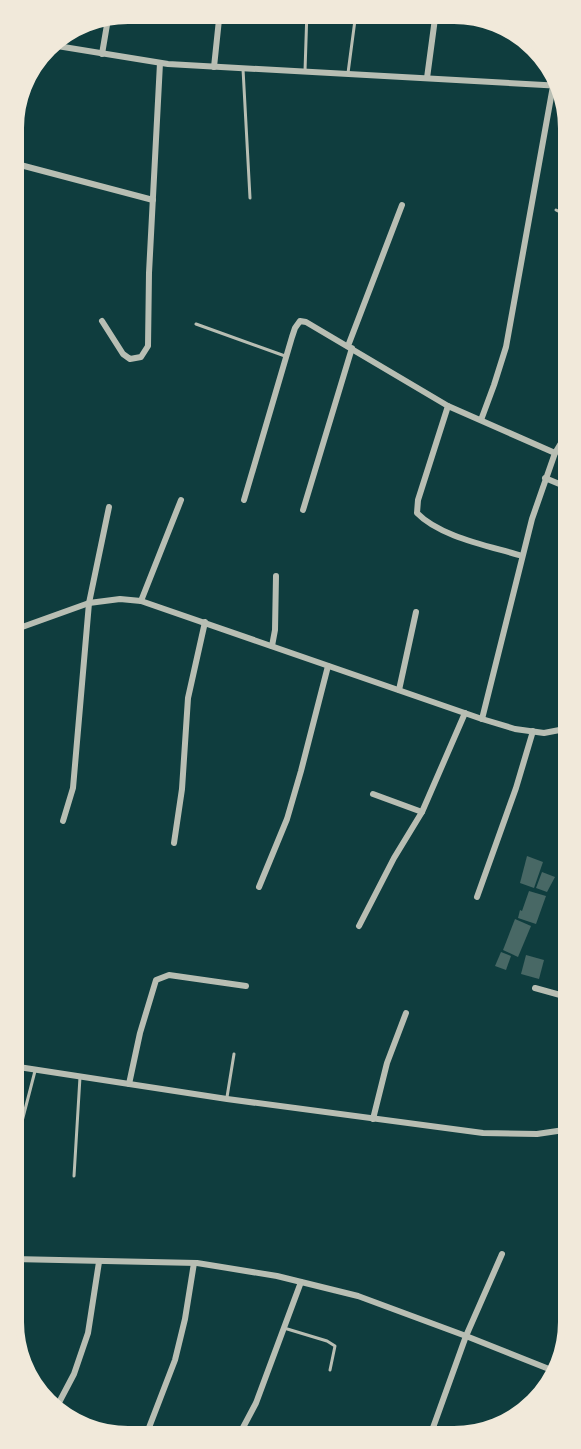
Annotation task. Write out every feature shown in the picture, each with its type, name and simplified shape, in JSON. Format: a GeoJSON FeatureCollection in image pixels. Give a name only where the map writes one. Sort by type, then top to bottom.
{"type":"FeatureCollection","features":[{"type":"Feature","properties":{"kind":"street"},"geometry":{"type":"LineString","coordinates":[[214,67],[219,20]]}},
{"type":"Feature","properties":{"kind":"street"},"geometry":{"type":"LineString","coordinates":[[427,78],[435,20]]}},
{"type":"Feature","properties":{"kind":"street"},"geometry":{"type":"LineString","coordinates":[[102,54],[107,22]]}},
{"type":"Feature","properties":{"kind":"street"},"geometry":{"type":"LineString","coordinates":[[57,46],[160,63],[553,86]]}},
{"type":"Feature","properties":{"kind":"street"},"geometry":{"type":"LineString","coordinates":[[102,321],[123,354],[130,360],[141,357],[148,346],[149,273],[160,63]]}},
{"type":"Feature","properties":{"kind":"street"},"geometry":{"type":"LineString","coordinates":[[481,420],[506,347],[557,97]]}},
{"type":"Feature","properties":{"kind":"street"},"geometry":{"type":"LineString","coordinates":[[20,165],[153,200]]}},
{"type":"Feature","properties":{"kind":"street"},"geometry":{"type":"LineString","coordinates":[[303,510],[350,347],[402,205]]}},
{"type":"Feature","properties":{"kind":"street"},"geometry":{"type":"LineString","coordinates":[[244,500],[295,328],[300,321],[306,322],[350,347],[448,406],[555,453]]}},
{"type":"Feature","properties":{"kind":"street"},"geometry":{"type":"LineString","coordinates":[[448,406],[417,500],[417,513],[425,521],[447,532],[522,556]]}},
{"type":"Feature","properties":{"kind":"street"},"geometry":{"type":"LineString","coordinates":[[482,719],[522,556],[545,478],[562,442]]}},
{"type":"Feature","properties":{"kind":"street"},"geometry":{"type":"LineString","coordinates":[[545,478],[562,485]]}},
{"type":"Feature","properties":{"kind":"street"},"geometry":{"type":"LineString","coordinates":[[141,601],[181,500]]}},
{"type":"Feature","properties":{"kind":"street"},"geometry":{"type":"LineString","coordinates":[[63,821],[73,788],[89,603],[109,507]]}},
{"type":"Feature","properties":{"kind":"street"},"geometry":{"type":"LineString","coordinates":[[272,646],[275,630],[276,576]]}},
{"type":"Feature","properties":{"kind":"street"},"geometry":{"type":"LineString","coordinates":[[20,628],[89,603],[120,599],[141,601],[482,719],[515,729],[544,733],[561,730]]}},
{"type":"Feature","properties":{"kind":"street"},"geometry":{"type":"LineString","coordinates":[[399,690],[416,612]]}},
{"type":"Feature","properties":{"kind":"street"},"geometry":{"type":"LineString","coordinates":[[174,843],[182,789],[188,698],[205,622]]}},
{"type":"Feature","properties":{"kind":"street"},"geometry":{"type":"LineString","coordinates":[[260,887],[286,819],[301,771],[328,666]]}},
{"type":"Feature","properties":{"kind":"street"},"geometry":{"type":"LineString","coordinates":[[359,926],[394,858],[422,812],[465,713]]}},
{"type":"Feature","properties":{"kind":"street"},"geometry":{"type":"LineString","coordinates":[[477,897],[516,788],[533,731]]}},
{"type":"Feature","properties":{"kind":"street"},"geometry":{"type":"LineString","coordinates":[[374,794],[422,812]]}},
{"type":"Feature","properties":{"kind":"street"},"geometry":{"type":"LineString","coordinates":[[129,1084],[140,1033],[156,980],[169,975],[246,986]]}},
{"type":"Feature","properties":{"kind":"street"},"geometry":{"type":"LineString","coordinates":[[535,988],[561,995]]}},
{"type":"Feature","properties":{"kind":"street"},"geometry":{"type":"LineString","coordinates":[[373,1119],[387,1063],[406,1013]]}},
{"type":"Feature","properties":{"kind":"street"},"geometry":{"type":"LineString","coordinates":[[20,1067],[226,1099],[483,1133],[537,1134],[561,1130]]}},
{"type":"Feature","properties":{"kind":"street"},"geometry":{"type":"LineString","coordinates":[[432,1430],[466,1336],[502,1254]]}},
{"type":"Feature","properties":{"kind":"street"},"geometry":{"type":"LineString","coordinates":[[20,1259],[194,1263],[277,1275],[358,1296],[550,1369]]}},
{"type":"Feature","properties":{"kind":"street"},"geometry":{"type":"LineString","coordinates":[[58,1404],[74,1374],[88,1333],[99,1262]]}},
{"type":"Feature","properties":{"kind":"street"},"geometry":{"type":"LineString","coordinates":[[148,1430],[176,1360],[194,1263]]}},
{"type":"Feature","properties":{"kind":"street"},"geometry":{"type":"LineString","coordinates":[[242,1430],[256,1403],[301,1282]]}},
{"type":"Feature","properties":{"kind":"lane"},"geometry":{"type":"LineString","coordinates":[[305,72],[307,20]]}},
{"type":"Feature","properties":{"kind":"lane"},"geometry":{"type":"LineString","coordinates":[[348,75],[355,20]]}},
{"type":"Feature","properties":{"kind":"lane"},"geometry":{"type":"LineString","coordinates":[[243,69],[250,198]]}},
{"type":"Feature","properties":{"kind":"lane"},"geometry":{"type":"LineString","coordinates":[[556,210],[562,213]]}},
{"type":"Feature","properties":{"kind":"lane"},"geometry":{"type":"LineString","coordinates":[[196,324],[286,357]]}},
{"type":"Feature","properties":{"kind":"lane"},"geometry":{"type":"LineString","coordinates":[[226,1099],[234,1054]]}},
{"type":"Feature","properties":{"kind":"lane"},"geometry":{"type":"LineString","coordinates":[[20,1129],[35,1070]]}},
{"type":"Feature","properties":{"kind":"lane"},"geometry":{"type":"LineString","coordinates":[[74,1176],[80,1077]]}},
{"type":"Feature","properties":{"kind":"lane"},"geometry":{"type":"LineString","coordinates":[[284,1328],[327,1341],[335,1346],[330,1370]]}},
{"type":"Feature","properties":{"kind":"building"},"geometry":{"type":"Polygon","coordinates":[[[527,856],[543,862],[534,888],[520,883],[527,856]]]}},
{"type":"Feature","properties":{"kind":"building"},"geometry":{"type":"Polygon","coordinates":[[[542,872],[555,877],[547,892],[536,888],[542,872]]]}},
{"type":"Feature","properties":{"kind":"building"},"geometry":{"type":"Polygon","coordinates":[[[529,891],[546,896],[536,924],[518,918],[529,891]]]}},
{"type":"Feature","properties":{"kind":"building"},"geometry":{"type":"Polygon","coordinates":[[[515,919],[531,926],[518,957],[503,950],[515,919]]]}},
{"type":"Feature","properties":{"kind":"building"},"geometry":{"type":"Polygon","coordinates":[[[501,952],[511,956],[506,970],[495,966],[501,952]]]}},
{"type":"Feature","properties":{"kind":"building"},"geometry":{"type":"Polygon","coordinates":[[[526,955],[544,960],[539,979],[521,974],[526,955]]]}}]}
